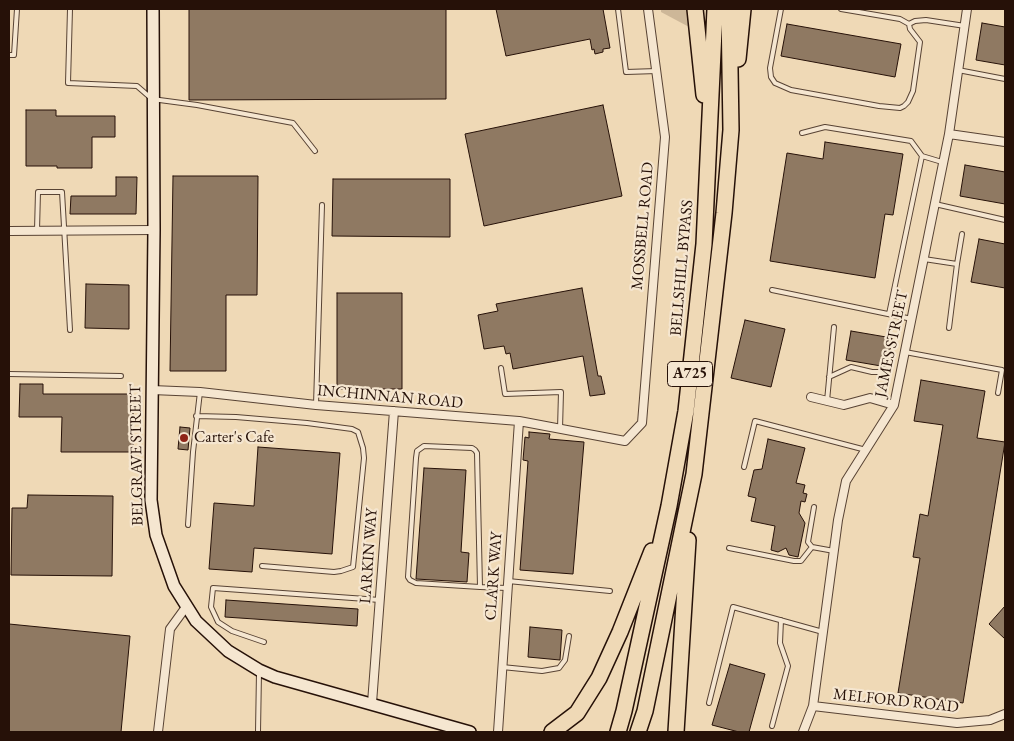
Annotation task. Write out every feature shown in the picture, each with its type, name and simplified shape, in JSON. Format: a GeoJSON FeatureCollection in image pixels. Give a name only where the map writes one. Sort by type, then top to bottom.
{"type":"FeatureCollection","features":[{"type":"Feature","properties":{"kind":"highway"},"geometry":{"type":"LineString","coordinates":[[695,9],[709,146]]}},
{"type":"Feature","properties":{"kind":"highway","name":"BELLSHILL BYPASS"},"geometry":{"type":"LineString","coordinates":[[618,732],[669,506],[686,411],[704,244],[715,9]]}},
{"type":"Feature","properties":{"kind":"highway","name":"BELLSHILL BYPASS"},"geometry":{"type":"LineString","coordinates":[[638,732],[645,711],[694,474],[724,213],[731,130],[729,9]]}},
{"type":"Feature","properties":{"kind":"highway","name":"A725"},"geometry":{"type":"LineString","coordinates":[[731,130],[743,9]]}},
{"type":"Feature","properties":{"kind":"highway"},"geometry":{"type":"LineString","coordinates":[[676,732],[682,620],[694,474]]}},
{"type":"Feature","properties":{"kind":"highway"},"geometry":{"type":"LineString","coordinates":[[552,732],[577,713],[599,678],[620,632],[669,506]]}},
{"type":"Feature","properties":{"kind":"street","name":"BELGRAVE STREET"},"geometry":{"type":"LineString","coordinates":[[153,9],[152,500],[156,535],[174,586],[196,621],[228,651],[259,670],[275,677],[372,703],[442,728],[470,732]]}},
{"type":"Feature","properties":{"kind":"street","name":"MOSSBELL ROAD"},"geometry":{"type":"LineString","coordinates":[[626,441],[642,423],[665,137],[648,9]]}},
{"type":"Feature","properties":{"kind":"street","name":"JAMES STREET"},"geometry":{"type":"LineString","coordinates":[[803,732],[812,706],[846,481],[894,404],[949,134],[967,9]]}},
{"type":"Feature","properties":{"kind":"street"},"geometry":{"type":"LineString","coordinates":[[949,134],[1005,142]]}},
{"type":"Feature","properties":{"kind":"street"},"geometry":{"type":"LineString","coordinates":[[9,231],[154,230]]}},
{"type":"Feature","properties":{"kind":"street","name":"INCHINNAN ROAD"},"geometry":{"type":"LineString","coordinates":[[152,390],[200,392],[316,405],[519,421],[626,441]]}},
{"type":"Feature","properties":{"kind":"street"},"geometry":{"type":"LineString","coordinates":[[811,397],[844,405],[870,398],[894,404]]}},
{"type":"Feature","properties":{"kind":"street","name":"LARKIN WAY"},"geometry":{"type":"LineString","coordinates":[[372,703],[394,411]]}},
{"type":"Feature","properties":{"kind":"street","name":"CLARK WAY"},"geometry":{"type":"LineString","coordinates":[[498,732],[519,421]]}},
{"type":"Feature","properties":{"kind":"street"},"geometry":{"type":"LineString","coordinates":[[158,732],[170,629],[186,607]]}},
{"type":"Feature","properties":{"kind":"street","name":"MELFORD ROAD"},"geometry":{"type":"LineString","coordinates":[[812,706],[956,723],[990,720],[1005,714]]}},
{"type":"Feature","properties":{"kind":"lane"},"geometry":{"type":"LineString","coordinates":[[9,55],[14,55],[17,9]]}},
{"type":"Feature","properties":{"kind":"lane"},"geometry":{"type":"LineString","coordinates":[[70,9],[68,83],[137,86],[152,99],[293,123],[315,151]]}},
{"type":"Feature","properties":{"kind":"lane"},"geometry":{"type":"LineString","coordinates":[[618,9],[626,72],[657,71]]}},
{"type":"Feature","properties":{"kind":"lane"},"geometry":{"type":"LineString","coordinates":[[781,9],[770,68],[771,77],[775,83],[792,90],[879,106],[900,108],[904,106],[911,96],[915,84],[920,42],[910,29],[909,24],[900,19],[841,9]]}},
{"type":"Feature","properties":{"kind":"lane"},"geometry":{"type":"LineString","coordinates":[[909,24],[915,21],[926,20],[965,26]]}},
{"type":"Feature","properties":{"kind":"lane"},"geometry":{"type":"LineString","coordinates":[[958,70],[1005,79]]}},
{"type":"Feature","properties":{"kind":"lane"},"geometry":{"type":"LineString","coordinates":[[802,133],[825,127],[911,142],[922,156],[943,162]]}},
{"type":"Feature","properties":{"kind":"lane"},"geometry":{"type":"LineString","coordinates":[[889,314],[922,156]]}},
{"type":"Feature","properties":{"kind":"lane"},"geometry":{"type":"LineString","coordinates":[[37,230],[38,192],[62,192],[70,330]]}},
{"type":"Feature","properties":{"kind":"lane"},"geometry":{"type":"LineString","coordinates":[[935,204],[1005,220]]}},
{"type":"Feature","properties":{"kind":"lane"},"geometry":{"type":"LineString","coordinates":[[316,405],[322,205]]}},
{"type":"Feature","properties":{"kind":"lane"},"geometry":{"type":"LineString","coordinates":[[949,328],[962,234]]}},
{"type":"Feature","properties":{"kind":"lane"},"geometry":{"type":"LineString","coordinates":[[924,259],[957,264]]}},
{"type":"Feature","properties":{"kind":"lane"},"geometry":{"type":"LineString","coordinates":[[772,290],[912,319]]}},
{"type":"Feature","properties":{"kind":"lane"},"geometry":{"type":"LineString","coordinates":[[827,401],[834,328]]}},
{"type":"Feature","properties":{"kind":"lane"},"geometry":{"type":"LineString","coordinates":[[905,352],[1002,370],[998,393]]}},
{"type":"Feature","properties":{"kind":"lane"},"geometry":{"type":"LineString","coordinates":[[829,377],[851,367],[882,372]]}},
{"type":"Feature","properties":{"kind":"lane"},"geometry":{"type":"LineString","coordinates":[[501,368],[505,394],[560,392],[560,429]]}},
{"type":"Feature","properties":{"kind":"lane"},"geometry":{"type":"LineString","coordinates":[[9,374],[121,376]]}},
{"type":"Feature","properties":{"kind":"lane"},"geometry":{"type":"LineString","coordinates":[[188,525],[196,416],[200,392]]}},
{"type":"Feature","properties":{"kind":"lane"},"geometry":{"type":"LineString","coordinates":[[196,416],[236,417],[307,423],[352,429],[358,432],[364,458],[353,566],[334,572],[262,566]]}},
{"type":"Feature","properties":{"kind":"lane"},"geometry":{"type":"LineString","coordinates":[[744,466],[755,421],[866,450]]}},
{"type":"Feature","properties":{"kind":"lane"},"geometry":{"type":"LineString","coordinates":[[480,587],[477,453],[472,448],[424,446],[417,451],[416,458],[408,577],[410,580],[416,583],[480,587],[507,584],[610,591]]}},
{"type":"Feature","properties":{"kind":"lane"},"geometry":{"type":"LineString","coordinates":[[812,547],[808,538],[814,507]]}},
{"type":"Feature","properties":{"kind":"lane"},"geometry":{"type":"LineString","coordinates":[[812,547],[834,551]]}},
{"type":"Feature","properties":{"kind":"lane"},"geometry":{"type":"LineString","coordinates":[[729,548],[801,561],[812,547]]}},
{"type":"Feature","properties":{"kind":"lane"},"geometry":{"type":"LineString","coordinates":[[264,642],[232,631],[218,622],[211,607],[213,588],[380,600]]}},
{"type":"Feature","properties":{"kind":"lane"},"geometry":{"type":"LineString","coordinates":[[709,702],[733,607],[823,632]]}},
{"type":"Feature","properties":{"kind":"lane"},"geometry":{"type":"LineString","coordinates":[[772,726],[788,666],[780,643],[781,620]]}},
{"type":"Feature","properties":{"kind":"lane"},"geometry":{"type":"LineString","coordinates":[[502,667],[542,671],[559,668],[565,660],[569,636]]}},
{"type":"Feature","properties":{"kind":"lane"},"geometry":{"type":"LineString","coordinates":[[258,732],[259,670]]}},
{"type":"Feature","properties":{"kind":"shaded area"},"geometry":{"type":"Polygon","coordinates":[[[661,9],[689,9],[691,28],[661,12],[661,9]]]}},
{"type":"Feature","properties":{"kind":"building"},"geometry":{"type":"Polygon","coordinates":[[[189,9],[446,9],[446,99],[189,100],[189,9]]]}},
{"type":"Feature","properties":{"kind":"building"},"geometry":{"type":"Polygon","coordinates":[[[496,9],[603,9],[610,48],[603,49],[603,52],[595,54],[594,49],[592,50],[590,39],[506,56],[496,9]]]}},
{"type":"Feature","properties":{"kind":"building"},"geometry":{"type":"Polygon","coordinates":[[[982,23],[1005,27],[1005,65],[976,60],[982,23]]]}},
{"type":"Feature","properties":{"kind":"building"},"geometry":{"type":"Polygon","coordinates":[[[787,24],[901,44],[895,77],[781,56],[787,24]]]}},
{"type":"Feature","properties":{"kind":"building"},"geometry":{"type":"Polygon","coordinates":[[[603,105],[622,196],[484,226],[465,134],[603,105]]]}},
{"type":"Feature","properties":{"kind":"building"},"geometry":{"type":"Polygon","coordinates":[[[26,110],[56,110],[56,116],[115,116],[115,137],[92,137],[92,168],[26,166],[26,110]]]}},
{"type":"Feature","properties":{"kind":"building"},"geometry":{"type":"Polygon","coordinates":[[[825,142],[903,154],[893,215],[885,214],[875,278],[770,261],[787,153],[823,159],[825,142]]]}},
{"type":"Feature","properties":{"kind":"building"},"geometry":{"type":"Polygon","coordinates":[[[965,165],[1005,172],[1005,204],[960,196],[965,165]]]}},
{"type":"Feature","properties":{"kind":"building"},"geometry":{"type":"Polygon","coordinates":[[[173,176],[258,176],[257,295],[226,295],[226,371],[170,371],[173,176]]]}},
{"type":"Feature","properties":{"kind":"building"},"geometry":{"type":"Polygon","coordinates":[[[116,177],[137,177],[136,214],[70,214],[71,196],[116,196],[116,177]]]}},
{"type":"Feature","properties":{"kind":"building"},"geometry":{"type":"Polygon","coordinates":[[[333,179],[450,179],[450,237],[332,236],[333,179]]]}},
{"type":"Feature","properties":{"kind":"building"},"geometry":{"type":"Polygon","coordinates":[[[979,239],[1005,244],[1005,288],[971,282],[979,239]]]}},
{"type":"Feature","properties":{"kind":"building"},"geometry":{"type":"Polygon","coordinates":[[[86,284],[129,285],[129,329],[85,328],[86,284]]]}},
{"type":"Feature","properties":{"kind":"building"},"geometry":{"type":"Polygon","coordinates":[[[582,288],[598,376],[601,376],[605,394],[590,396],[583,356],[513,369],[510,353],[506,354],[504,346],[484,349],[478,315],[498,311],[496,304],[582,288]]]}},
{"type":"Feature","properties":{"kind":"building"},"geometry":{"type":"Polygon","coordinates":[[[337,293],[402,293],[402,389],[337,389],[337,293]]]}},
{"type":"Feature","properties":{"kind":"building"},"geometry":{"type":"Polygon","coordinates":[[[745,320],[785,329],[771,387],[731,378],[745,320]]]}},
{"type":"Feature","properties":{"kind":"building"},"geometry":{"type":"Polygon","coordinates":[[[851,331],[892,338],[887,367],[846,360],[851,331]]]}},
{"type":"Feature","properties":{"kind":"building"},"geometry":{"type":"Polygon","coordinates":[[[921,380],[985,391],[977,438],[1005,442],[963,703],[898,693],[920,558],[913,557],[920,514],[928,516],[943,425],[914,421],[921,380]]]}},
{"type":"Feature","properties":{"kind":"building"},"geometry":{"type":"Polygon","coordinates":[[[20,384],[43,384],[43,394],[133,394],[133,452],[61,452],[62,417],[19,417],[20,384]]]}},
{"type":"Feature","properties":{"kind":"building","name":"Carter's Cafe"},"geometry":{"type":"Polygon","coordinates":[[[180,427],[190,428],[188,450],[178,449],[180,427]]]}},
{"type":"Feature","properties":{"kind":"building"},"geometry":{"type":"Polygon","coordinates":[[[529,432],[550,434],[549,439],[584,442],[573,574],[520,570],[528,461],[523,460],[525,437],[529,438],[529,432]]]}},
{"type":"Feature","properties":{"kind":"building"},"geometry":{"type":"Polygon","coordinates":[[[768,439],[805,448],[796,483],[805,485],[803,493],[807,494],[805,502],[801,501],[799,513],[805,523],[798,557],[789,555],[786,548],[778,552],[771,550],[775,526],[751,521],[756,498],[748,496],[754,470],[762,469],[768,439]]]}},
{"type":"Feature","properties":{"kind":"building"},"geometry":{"type":"Polygon","coordinates":[[[258,447],[340,453],[332,554],[254,548],[252,572],[209,569],[214,503],[254,506],[258,447]]]}},
{"type":"Feature","properties":{"kind":"building"},"geometry":{"type":"Polygon","coordinates":[[[424,468],[466,470],[461,552],[469,553],[467,582],[416,579],[424,468]]]}},
{"type":"Feature","properties":{"kind":"building"},"geometry":{"type":"Polygon","coordinates":[[[28,495],[113,496],[112,576],[11,575],[12,508],[27,508],[28,495]]]}},
{"type":"Feature","properties":{"kind":"building"},"geometry":{"type":"Polygon","coordinates":[[[226,600],[358,609],[357,626],[225,617],[226,600]]]}},
{"type":"Feature","properties":{"kind":"building"},"geometry":{"type":"Polygon","coordinates":[[[1005,606],[1005,639],[989,624],[1005,606]]]}},
{"type":"Feature","properties":{"kind":"building"},"geometry":{"type":"Polygon","coordinates":[[[9,624],[130,636],[121,732],[9,732],[9,624]]]}},
{"type":"Feature","properties":{"kind":"building"},"geometry":{"type":"Polygon","coordinates":[[[530,627],[562,630],[560,660],[528,657],[530,627]]]}},
{"type":"Feature","properties":{"kind":"building"},"geometry":{"type":"Polygon","coordinates":[[[730,664],[765,674],[749,732],[739,732],[712,725],[730,664]]]}},
{"type":"Feature","properties":{"kind":"place","name":"Carter's Cafe"},"geometry":{"type":"Point","coordinates":[184,438]}}]}
